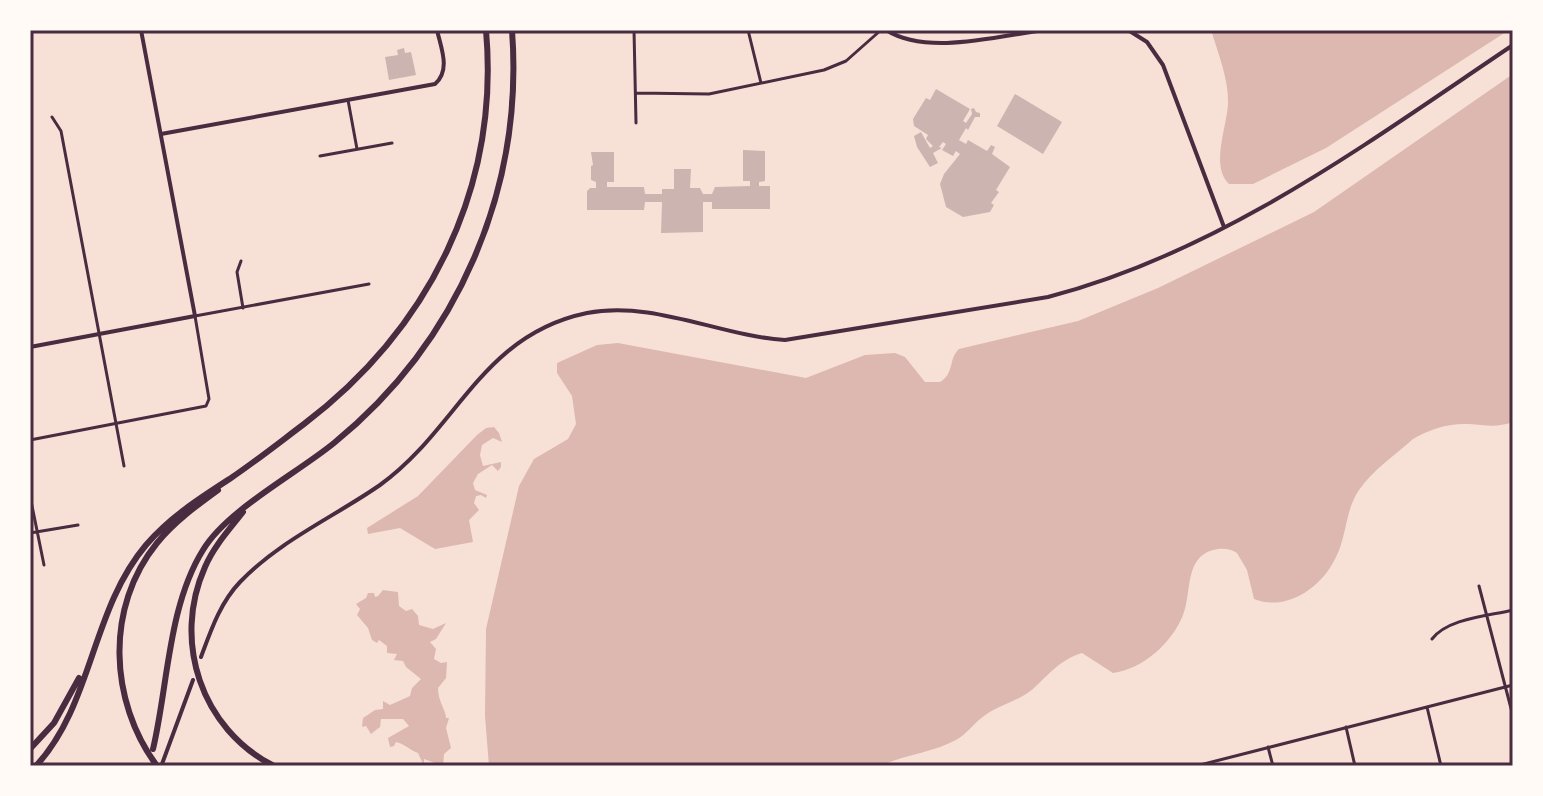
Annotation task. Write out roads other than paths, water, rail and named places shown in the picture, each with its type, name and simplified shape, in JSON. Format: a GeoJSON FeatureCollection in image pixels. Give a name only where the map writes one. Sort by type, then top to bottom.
{"type":"FeatureCollection","features":[{"type":"Feature","properties":{"kind":"highway"},"geometry":{"type":"LineString","coordinates":[[36,766],[64,727],[120,583],[145,546],[178,514],[318,413],[360,376],[393,340],[427,289],[460,221],[479,157],[488,96],[486,30]]}},
{"type":"Feature","properties":{"kind":"highway"},"geometry":{"type":"LineString","coordinates":[[153,749],[186,585],[197,559],[211,538],[227,521],[332,445],[374,408],[429,342],[458,294],[483,238],[506,156],[513,100],[512,30]]}},
{"type":"Feature","properties":{"kind":"highway"},"geometry":{"type":"LineString","coordinates":[[159,765],[139,739],[126,704],[119,644],[126,602],[155,545],[174,525],[232,477]]}},
{"type":"Feature","properties":{"kind":"highway"},"geometry":{"type":"LineString","coordinates":[[248,507],[221,539],[206,564],[196,592],[191,628],[195,668],[212,709],[242,745],[274,766]]}},
{"type":"Feature","properties":{"kind":"highway"},"geometry":{"type":"LineString","coordinates":[[30,749],[54,723],[92,654]]}},
{"type":"Feature","properties":{"kind":"street"},"geometry":{"type":"LineString","coordinates":[[30,440],[203,408],[209,399],[141,30]]}},
{"type":"Feature","properties":{"kind":"street"},"geometry":{"type":"LineString","coordinates":[[161,134],[435,84],[444,69],[437,30]]}},
{"type":"Feature","properties":{"kind":"street"},"geometry":{"type":"LineString","coordinates":[[634,30],[636,123]]}},
{"type":"Feature","properties":{"kind":"street"},"geometry":{"type":"LineString","coordinates":[[748,30],[761,83]]}},
{"type":"Feature","properties":{"kind":"street"},"geometry":{"type":"LineString","coordinates":[[636,93],[709,94],[836,66],[884,30],[904,40],[929,43],[1044,30]]}},
{"type":"Feature","properties":{"kind":"street"},"geometry":{"type":"LineString","coordinates":[[1128,30],[1147,42],[1163,65],[1224,227]]}},
{"type":"Feature","properties":{"kind":"street"},"geometry":{"type":"LineString","coordinates":[[201,657],[223,605],[251,571],[285,545],[382,484],[410,458],[491,365],[537,330],[590,313],[642,312],[762,338],[785,340],[1048,297],[1138,266],[1224,227],[1324,171],[1513,45]]}},
{"type":"Feature","properties":{"kind":"street"},"geometry":{"type":"LineString","coordinates":[[348,100],[357,149]]}},
{"type":"Feature","properties":{"kind":"street"},"geometry":{"type":"LineString","coordinates":[[52,117],[61,131],[124,466]]}},
{"type":"Feature","properties":{"kind":"street"},"geometry":{"type":"LineString","coordinates":[[320,156],[392,143]]}},
{"type":"Feature","properties":{"kind":"street"},"geometry":{"type":"LineString","coordinates":[[241,261],[237,272],[243,308]]}},
{"type":"Feature","properties":{"kind":"street"},"geometry":{"type":"LineString","coordinates":[[30,347],[369,284]]}},
{"type":"Feature","properties":{"kind":"street"},"geometry":{"type":"LineString","coordinates":[[30,496],[44,565]]}},
{"type":"Feature","properties":{"kind":"street"},"geometry":{"type":"LineString","coordinates":[[30,533],[78,525]]}},
{"type":"Feature","properties":{"kind":"street"},"geometry":{"type":"LineString","coordinates":[[1479,586],[1513,716]]}},
{"type":"Feature","properties":{"kind":"street"},"geometry":{"type":"LineString","coordinates":[[1432,639],[1438,632],[1452,626],[1513,610]]}},
{"type":"Feature","properties":{"kind":"street"},"geometry":{"type":"LineString","coordinates":[[159,765],[169,747],[193,680]]}},
{"type":"Feature","properties":{"kind":"street"},"geometry":{"type":"LineString","coordinates":[[1196,766],[1513,685]]}},
{"type":"Feature","properties":{"kind":"street"},"geometry":{"type":"LineString","coordinates":[[1427,707],[1441,766]]}},
{"type":"Feature","properties":{"kind":"street"},"geometry":{"type":"LineString","coordinates":[[1346,727],[1355,766]]}},
{"type":"Feature","properties":{"kind":"street"},"geometry":{"type":"LineString","coordinates":[[1268,747],[1273,766]]}}]}
